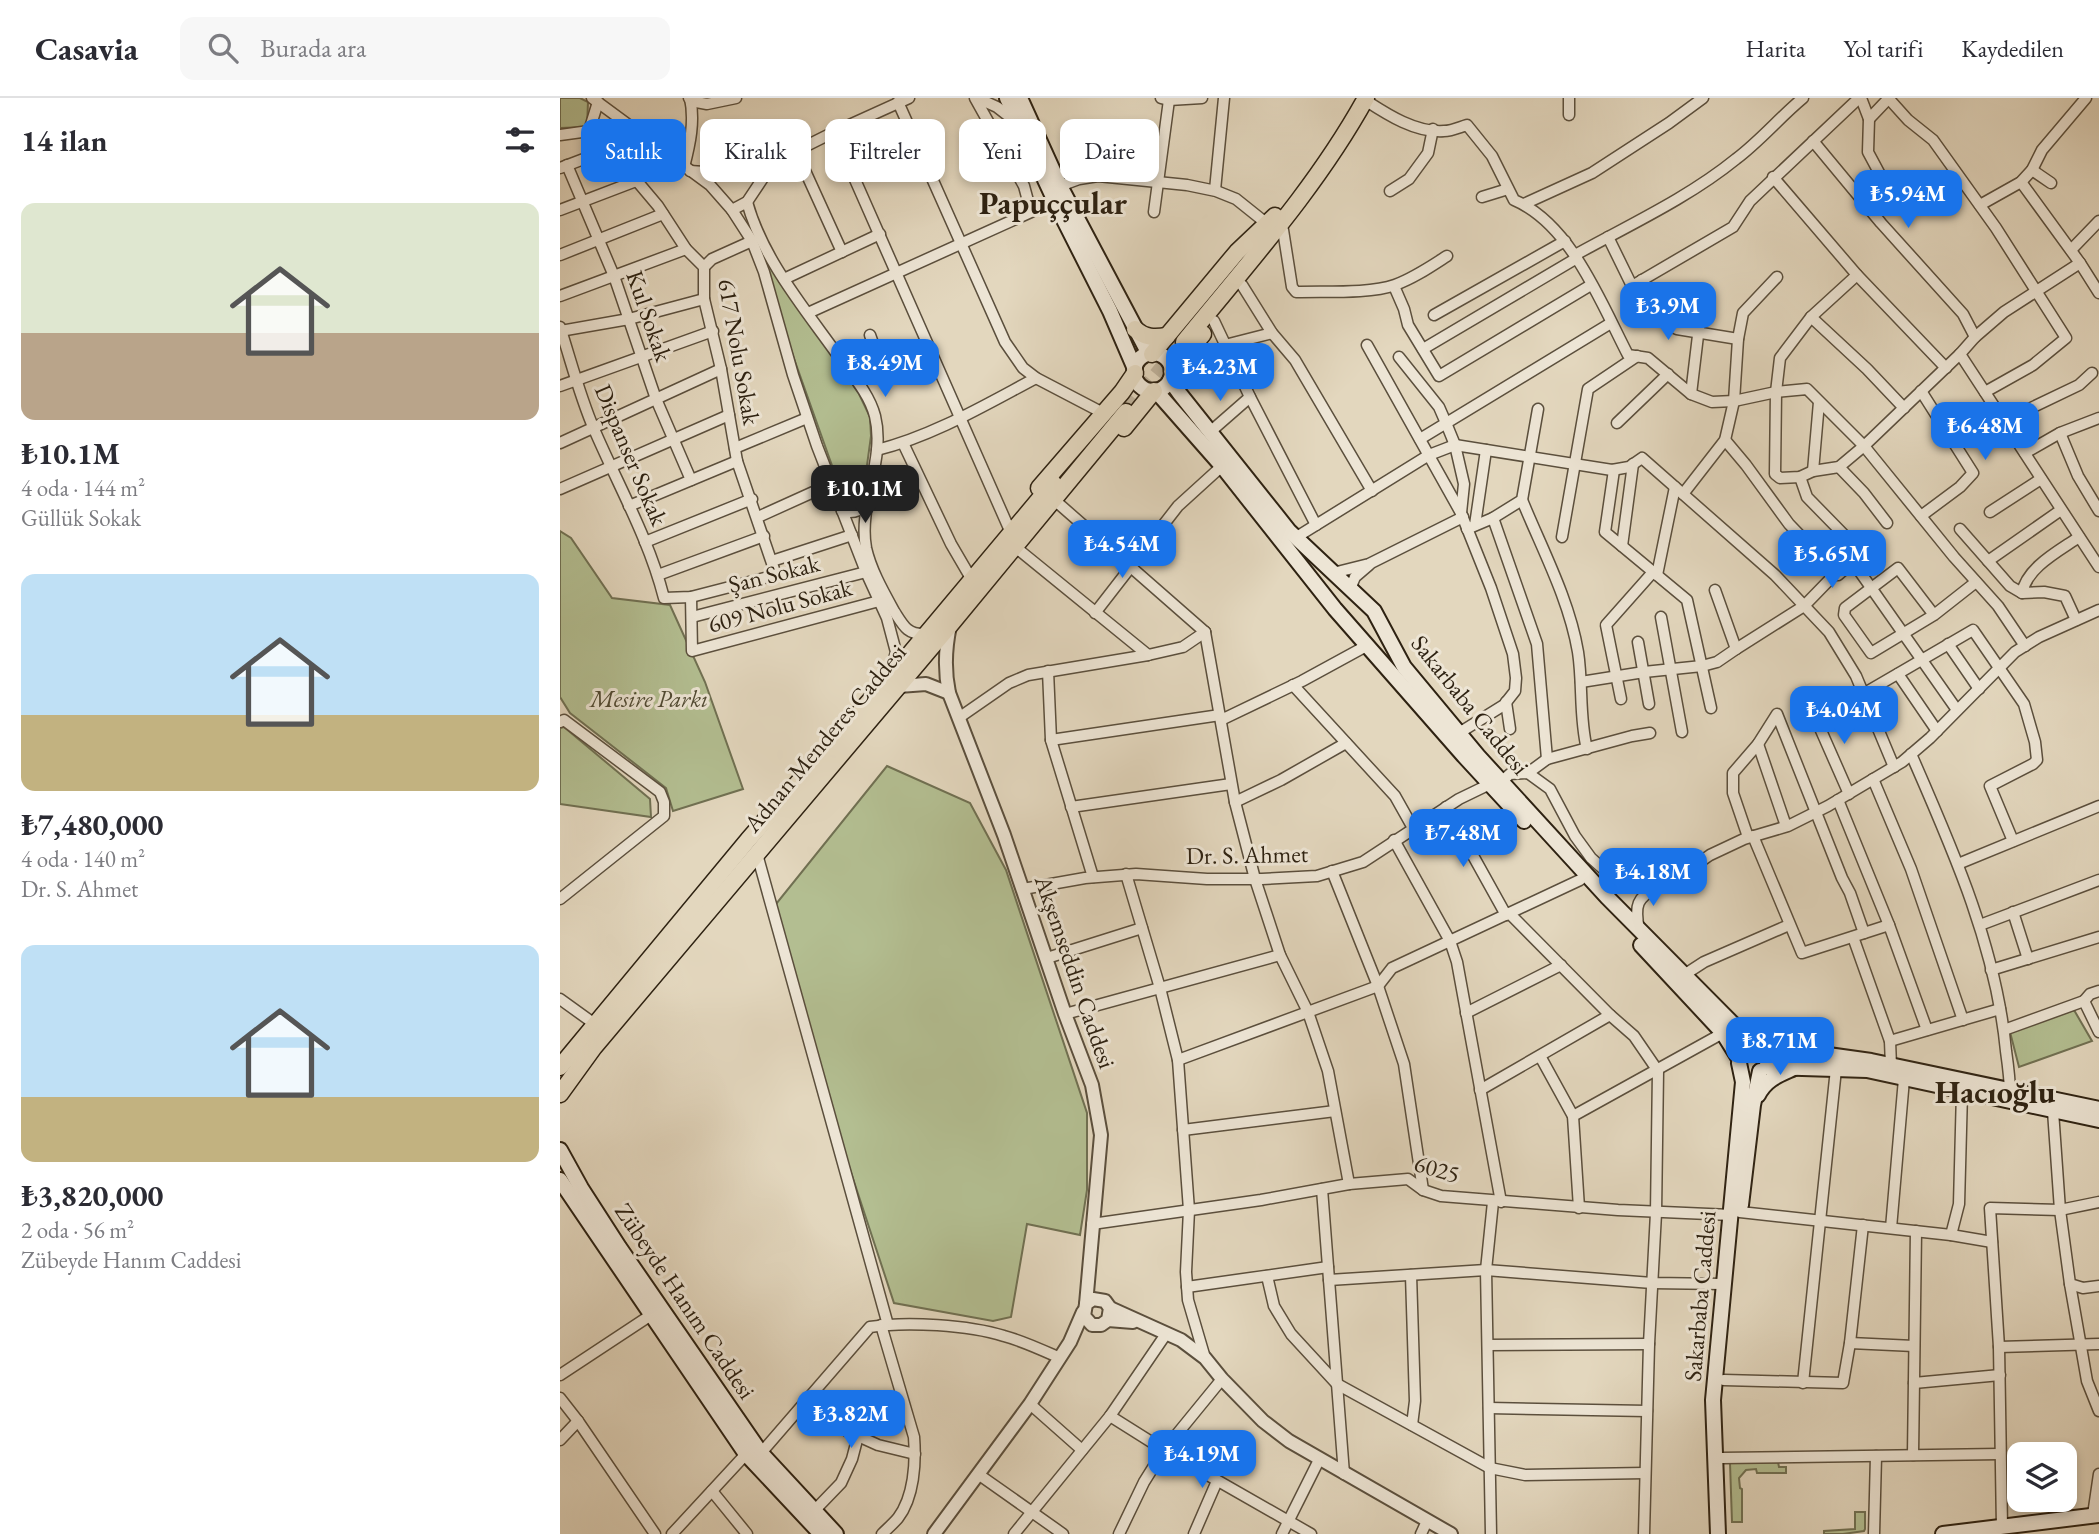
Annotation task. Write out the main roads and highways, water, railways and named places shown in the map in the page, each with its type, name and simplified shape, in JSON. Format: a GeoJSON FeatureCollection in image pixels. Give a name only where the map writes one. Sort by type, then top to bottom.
{"type":"FeatureCollection","features":[{"type":"Feature","properties":{"kind":"main road"},"geometry":{"type":"LineString","coordinates":[[1007,98],[1110,311],[1139,385],[1155,391]]}},
{"type":"Feature","properties":{"kind":"main road"},"geometry":{"type":"LineString","coordinates":[[1020,98],[1060,186],[1135,329],[1151,354],[1166,358],[1171,375]]}},
{"type":"Feature","properties":{"kind":"main road"},"geometry":{"type":"LineString","coordinates":[[1179,342],[1291,210],[1339,143],[1362,99]]}},
{"type":"Feature","properties":{"kind":"main road"},"geometry":{"type":"LineString","coordinates":[[1016,535],[1020,511],[1103,413],[1167,385],[1179,342],[1275,223],[1362,99]]}},
{"type":"Feature","properties":{"kind":"main road"},"geometry":{"type":"LineString","coordinates":[[1016,535],[1039,525],[1059,504],[1128,403],[1140,359],[1179,342],[1214,321],[1242,285],[1275,223],[1291,210]]}},
{"type":"Feature","properties":{"kind":"main road"},"geometry":{"type":"LineString","coordinates":[[1135,329],[1154,338],[1179,342]]}},
{"type":"Feature","properties":{"kind":"main road","name":"Sakarbaba Caddesi"},"geometry":{"type":"LineString","coordinates":[[1171,375],[1210,432],[1295,538],[1374,611],[1404,667],[1496,782],[1580,880],[1723,1032],[1739,1060],[1743,1083],[1724,1380],[1722,1458],[1727,1534]]}},
{"type":"Feature","properties":{"kind":"main road","name":"Sakarbaba Caddesi"},"geometry":{"type":"LineString","coordinates":[[1155,391],[1222,466],[1353,629],[1606,897],[1732,1023],[1759,1044]]}},
{"type":"Feature","properties":{"kind":"main road"},"geometry":{"type":"LineString","coordinates":[[1128,403],[1162,407],[1184,421]]}},
{"type":"Feature","properties":{"kind":"main road","name":"Adnan Menderes Caddesi"},"geometry":{"type":"LineString","coordinates":[[560,1094],[594,1047],[757,854],[893,683],[925,634],[1016,535],[1128,403]]}},
{"type":"Feature","properties":{"kind":"main road","name":"Adnan Menderes Caddesi"},"geometry":{"type":"LineString","coordinates":[[560,1066],[748,839],[950,625],[1016,535]]}},
{"type":"Feature","properties":{"kind":"main road"},"geometry":{"type":"LineString","coordinates":[[1335,608],[1345,607],[1352,600],[1353,591]]}},
{"type":"Feature","properties":{"kind":"main road"},"geometry":{"type":"LineString","coordinates":[[1353,629],[1354,616],[1362,610],[1374,611]]}},
{"type":"Feature","properties":{"kind":"main road"},"geometry":{"type":"LineString","coordinates":[[1759,1044],[1769,1058],[1763,1069]]}},
{"type":"Feature","properties":{"kind":"main road"},"geometry":{"type":"LineString","coordinates":[[2099,1109],[2009,1096],[1962,1092],[1867,1070],[1798,1067],[1750,1072],[1742,1067],[1739,1060],[1741,1048],[1759,1044],[1891,1066],[2009,1096],[2053,1111],[2099,1121]]}},
{"type":"Feature","properties":{"kind":"main road"},"geometry":{"type":"LineString","coordinates":[[1753,1105],[1763,1085],[1798,1067]]}},
{"type":"Feature","properties":{"kind":"main road","name":"Sakarbaba Caddesi"},"geometry":{"type":"LineString","coordinates":[[1717,1534],[1713,1400],[1723,1284],[1753,1105],[1763,1069]]}},
{"type":"Feature","properties":{"kind":"main road","name":"Zübeyde Hanım Caddesi"},"geometry":{"type":"LineString","coordinates":[[560,1150],[581,1188],[754,1453],[836,1534]]}},
{"type":"Feature","properties":{"kind":"main road","name":"Zübeyde Hanım Caddesi"},"geometry":{"type":"LineString","coordinates":[[560,1180],[652,1315],[754,1453],[821,1534]]}},
{"type":"Feature","properties":{"kind":"main road"},"geometry":{"type":"LineString","coordinates":[[1943,1534],[2096,1515]]}},
{"type":"Feature","properties":{"kind":"tunnel"},"geometry":{"type":"LineString","coordinates":[[1126,412],[1184,342]]}},
{"type":"Feature","properties":{"kind":"district","name":"Papuççular"},"geometry":{"type":"Point","coordinates":[1053,203]}},
{"type":"Feature","properties":{"kind":"district","name":"Hacıoğlu"},"geometry":{"type":"Point","coordinates":[1995,1092]}},
{"type":"Feature","properties":{"kind":"park label","name":"Mesire Parkı"},"geometry":{"type":"Point","coordinates":[649,699]}}]}
